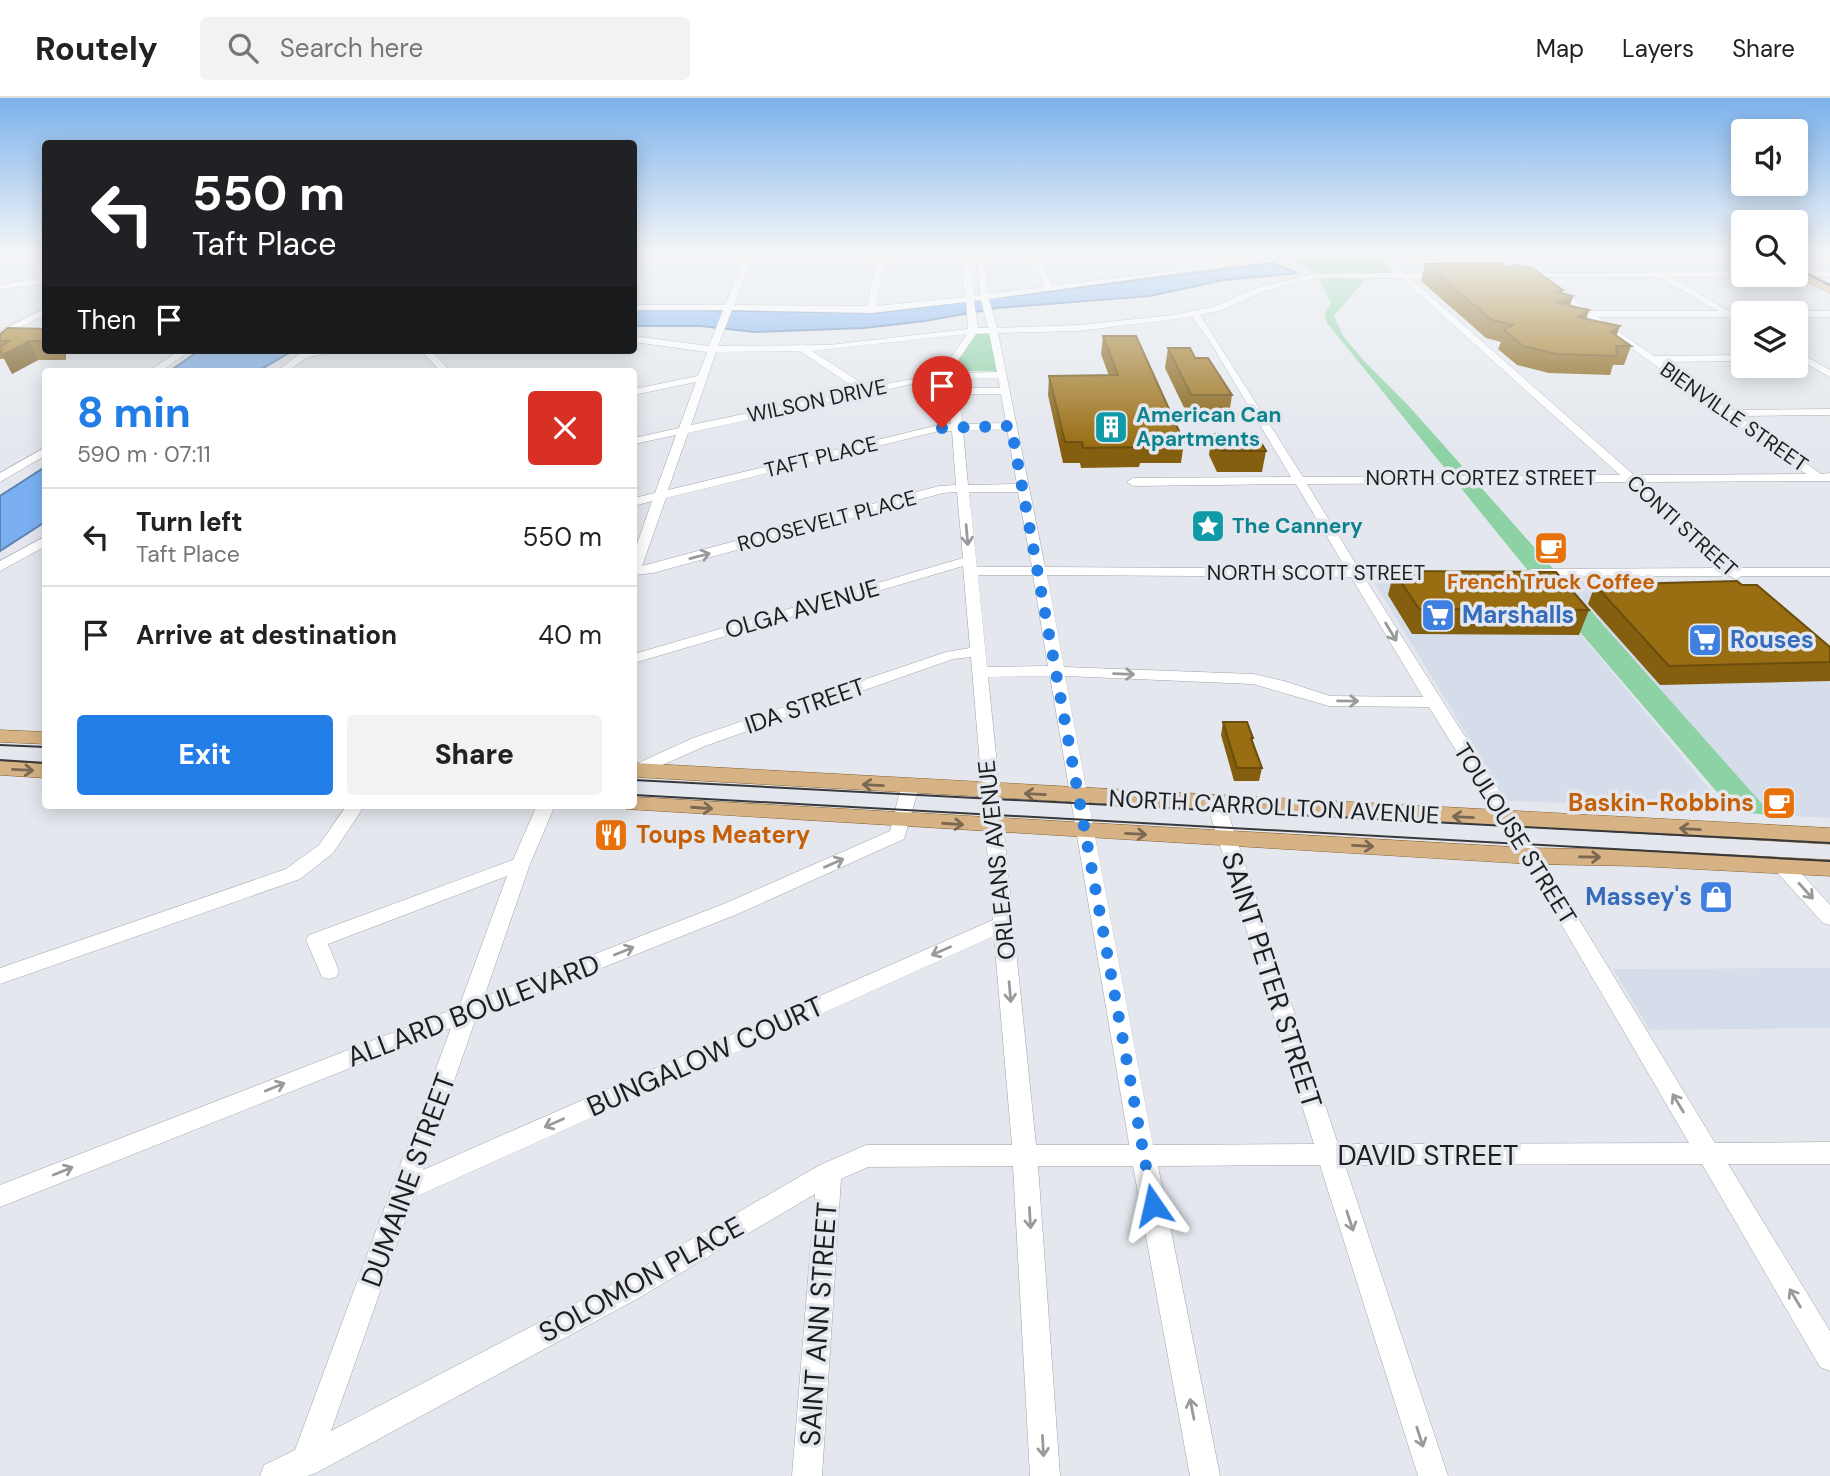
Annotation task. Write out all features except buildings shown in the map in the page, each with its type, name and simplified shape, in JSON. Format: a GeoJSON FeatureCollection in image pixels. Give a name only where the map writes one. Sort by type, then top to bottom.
{"type":"FeatureCollection","features":[{"type":"Feature","properties":{"kind":"main road"},"geometry":{"type":"LineString","coordinates":[[3,738],[42,738]]}},
{"type":"Feature","properties":{"kind":"main road"},"geometry":{"type":"LineString","coordinates":[[0,768],[42,771]]}},
{"type":"Feature","properties":{"kind":"main road","name":"NORTH CARROLLTON AVENUE"},"geometry":{"type":"LineString","coordinates":[[637,770],[1830,836]]}},
{"type":"Feature","properties":{"kind":"main road","name":"NORTH CARROLLTON AVENUE"},"geometry":{"type":"LineString","coordinates":[[637,804],[1531,856],[1830,868]]}},
{"type":"Feature","properties":{"kind":"main road"},"geometry":{"type":"LineString","coordinates":[[1759,833],[1782,865]]}},
{"type":"Feature","properties":{"kind":"street"},"geometry":{"type":"LineString","coordinates":[[3,330],[30,316]]}},
{"type":"Feature","properties":{"kind":"street"},"geometry":{"type":"LineString","coordinates":[[637,561],[725,316]]}},
{"type":"Feature","properties":{"kind":"street"},"geometry":{"type":"LineString","coordinates":[[970,316],[972,331]]}},
{"type":"Feature","properties":{"kind":"street"},"geometry":{"type":"LineString","coordinates":[[989,316],[1039,571],[1144,1156],[1205,1476]]}},
{"type":"Feature","properties":{"kind":"street"},"geometry":{"type":"LineString","coordinates":[[637,340],[686,349],[803,349],[867,345],[972,331],[994,334],[1115,325],[1177,316]]}},
{"type":"Feature","properties":{"kind":"street","name":"TOULOUSE STREET"},"geometry":{"type":"LineString","coordinates":[[1196,316],[1214,340],[1505,819],[1531,856],[1830,1357]]}},
{"type":"Feature","properties":{"kind":"street","name":"CONTI STREET"},"geometry":{"type":"LineString","coordinates":[[1449,316],[1569,421],[1628,478],[1739,577]]}},
{"type":"Feature","properties":{"kind":"street","name":"BIENVILLE STREET"},"geometry":{"type":"LineString","coordinates":[[1596,316],[1826,477],[1830,485]]}},
{"type":"Feature","properties":{"kind":"street","name":"ORLEANS AVENUE"},"geometry":{"type":"LineString","coordinates":[[972,331],[953,358],[952,374],[1026,1155],[1045,1476]]}},
{"type":"Feature","properties":{"kind":"street"},"geometry":{"type":"LineString","coordinates":[[934,335],[964,345]]}},
{"type":"Feature","properties":{"kind":"street"},"geometry":{"type":"LineString","coordinates":[[803,349],[867,391]]}},
{"type":"Feature","properties":{"kind":"street"},"geometry":{"type":"LineString","coordinates":[[159,368],[180,354]]}},
{"type":"Feature","properties":{"kind":"street"},"geometry":{"type":"LineString","coordinates":[[286,368],[305,354]]}},
{"type":"Feature","properties":{"kind":"street"},"geometry":{"type":"LineString","coordinates":[[430,354],[443,368]]}},
{"type":"Feature","properties":{"kind":"street"},"geometry":{"type":"LineString","coordinates":[[1808,357],[1830,358]]}},
{"type":"Feature","properties":{"kind":"street"},"geometry":{"type":"LineString","coordinates":[[1656,359],[1731,358]]}},
{"type":"Feature","properties":{"kind":"street"},"geometry":{"type":"LineString","coordinates":[[1808,362],[1830,374]]}},
{"type":"Feature","properties":{"kind":"street","name":"WILSON DRIVE"},"geometry":{"type":"LineString","coordinates":[[637,440],[952,374],[1002,375]]}},
{"type":"Feature","properties":{"kind":"street"},"geometry":{"type":"LineString","coordinates":[[637,391],[703,378]]}},
{"type":"Feature","properties":{"kind":"street"},"geometry":{"type":"LineString","coordinates":[[954,391],[1004,391]]}},
{"type":"Feature","properties":{"kind":"street"},"geometry":{"type":"LineString","coordinates":[[1732,413],[1830,412]]}},
{"type":"Feature","properties":{"kind":"street","name":"TAFT PLACE"},"geometry":{"type":"LineString","coordinates":[[637,501],[939,428],[1011,426]]}},
{"type":"Feature","properties":{"kind":"street"},"geometry":{"type":"LineString","coordinates":[[0,478],[42,452]]}},
{"type":"Feature","properties":{"kind":"street","name":"NORTH CORTEZ STREET"},"geometry":{"type":"LineString","coordinates":[[1133,482],[1826,477]]}},
{"type":"Feature","properties":{"kind":"street","name":"ROOSEVELT PLACE"},"geometry":{"type":"LineString","coordinates":[[637,570],[648,570],[943,489],[1023,488]]}},
{"type":"Feature","properties":{"kind":"street"},"geometry":{"type":"LineString","coordinates":[[0,567],[42,542]]}},
{"type":"Feature","properties":{"kind":"street","name":"NORTH SCOTT STREET"},"geometry":{"type":"LineString","coordinates":[[970,565],[1039,571],[1428,573]]}},
{"type":"Feature","properties":{"kind":"street","name":"OLGA AVENUE"},"geometry":{"type":"LineString","coordinates":[[637,658],[970,565]]}},
{"type":"Feature","properties":{"kind":"street"},"geometry":{"type":"LineString","coordinates":[[1522,573],[1739,577],[1830,572]]}},
{"type":"Feature","properties":{"kind":"street","name":"IDA STREET"},"geometry":{"type":"LineString","coordinates":[[637,769],[699,742],[951,655],[978,652]]}},
{"type":"Feature","properties":{"kind":"street"},"geometry":{"type":"LineString","coordinates":[[980,672],[1056,671],[1253,679],[1278,684],[1329,701],[1434,702]]}},
{"type":"Feature","properties":{"kind":"street"},"geometry":{"type":"LineString","coordinates":[[903,821],[909,787]]}},
{"type":"Feature","properties":{"kind":"street","name":"SAINT PETER STREET"},"geometry":{"type":"LineString","coordinates":[[1216,804],[1433,1476]]}},
{"type":"Feature","properties":{"kind":"street"},"geometry":{"type":"LineString","coordinates":[[0,976],[293,873],[326,849],[353,809]]}},
{"type":"Feature","properties":{"kind":"street","name":"DUMAINE STREET"},"geometry":{"type":"LineString","coordinates":[[303,1468],[544,809]]}},
{"type":"Feature","properties":{"kind":"street","name":"ALLARD BOULEVARD"},"geometry":{"type":"LineString","coordinates":[[0,1196],[733,908],[898,835],[903,821]]}},
{"type":"Feature","properties":{"kind":"street"},"geometry":{"type":"LineString","coordinates":[[329,971],[316,940],[522,864]]}},
{"type":"Feature","properties":{"kind":"street"},"geometry":{"type":"LineString","coordinates":[[1782,865],[1830,918]]}},
{"type":"Feature","properties":{"kind":"street","name":"BUNGALOW COURT"},"geometry":{"type":"LineString","coordinates":[[406,1189],[1003,923]]}},
{"type":"Feature","properties":{"kind":"street","name":"DAVID STREET"},"geometry":{"type":"LineString","coordinates":[[1026,1155],[1830,1153]]}},
{"type":"Feature","properties":{"kind":"street","name":"SOLOMON PLACE"},"geometry":{"type":"LineString","coordinates":[[275,1476],[303,1468],[626,1291],[829,1172],[866,1157],[1026,1155]]}},
{"type":"Feature","properties":{"kind":"street","name":"SAINT ANN STREET"},"geometry":{"type":"LineString","coordinates":[[807,1476],[829,1172]]}},
{"type":"Feature","properties":{"kind":"shaded area"},"geometry":{"type":"Polygon","coordinates":[[[1561,581],[1726,581],[1830,675],[1830,818],[1772,815],[1561,581]]]}},
{"type":"Feature","properties":{"kind":"shaded area"},"geometry":{"type":"Polygon","coordinates":[[[1374,582],[1538,583],[1725,808],[1507,801],[1374,582]]]}},
{"type":"Feature","properties":{"kind":"shaded area"},"geometry":{"type":"Polygon","coordinates":[[[1830,968],[1830,1028],[1650,1030],[1613,969],[1830,968]]]}},
{"type":"Feature","properties":{"kind":"green space"},"geometry":{"type":"Polygon","coordinates":[[[1325,316],[1334,316],[1343,336],[1366,363],[1407,404],[1772,815],[1734,812],[1538,583],[1327,323],[1325,316]]]}},
{"type":"Feature","properties":{"kind":"green space"},"geometry":{"type":"Polygon","coordinates":[[[976,334],[990,334],[996,371],[958,371],[959,357],[976,334]]]}},
{"type":"Feature","properties":{"kind":"water"},"geometry":{"type":"Polygon","coordinates":[[[637,316],[951,316],[864,328],[755,332],[700,326],[637,326],[637,316]]]}},
{"type":"Feature","properties":{"kind":"water"},"geometry":{"type":"Polygon","coordinates":[[[194,354],[287,354],[263,368],[174,368],[194,354]]]}},
{"type":"Feature","properties":{"kind":"water"},"geometry":{"type":"Polygon","coordinates":[[[42,469],[42,524],[0,551],[0,496],[42,469]]]}},
{"type":"Feature","properties":{"kind":"tram line"},"geometry":{"type":"LineString","coordinates":[[0,745],[42,747]]}},
{"type":"Feature","properties":{"kind":"tram line"},"geometry":{"type":"LineString","coordinates":[[0,760],[42,763]]}},
{"type":"Feature","properties":{"kind":"tram line"},"geometry":{"type":"LineString","coordinates":[[637,780],[1830,843]]}},
{"type":"Feature","properties":{"kind":"tram line"},"geometry":{"type":"LineString","coordinates":[[637,795],[1830,861]]}},
{"type":"Feature","properties":{"kind":"place","name":"American Can Apartments"},"geometry":{"type":"Point","coordinates":[1111,427]}},
{"type":"Feature","properties":{"kind":"place","name":"The Cannery"},"geometry":{"type":"Point","coordinates":[1208,526]}},
{"type":"Feature","properties":{"kind":"place","name":"French Truck Coffee"},"geometry":{"type":"Point","coordinates":[1551,548]}},
{"type":"Feature","properties":{"kind":"place","name":"Marshalls"},"geometry":{"type":"Point","coordinates":[1438,615]}},
{"type":"Feature","properties":{"kind":"place","name":"Rouses"},"geometry":{"type":"Point","coordinates":[1705,640]}},
{"type":"Feature","properties":{"kind":"place","name":"Baskin-Robbins"},"geometry":{"type":"Point","coordinates":[1779,803]}},
{"type":"Feature","properties":{"kind":"place","name":"Toups Meatery"},"geometry":{"type":"Point","coordinates":[611,835]}},
{"type":"Feature","properties":{"kind":"place","name":"Massey's"},"geometry":{"type":"Point","coordinates":[1716,897]}},
{"type":"Feature","properties":{"kind":"route"},"geometry":{"type":"LineString","coordinates":[[942,428],[1011,426],[1153,1205]]}}]}
